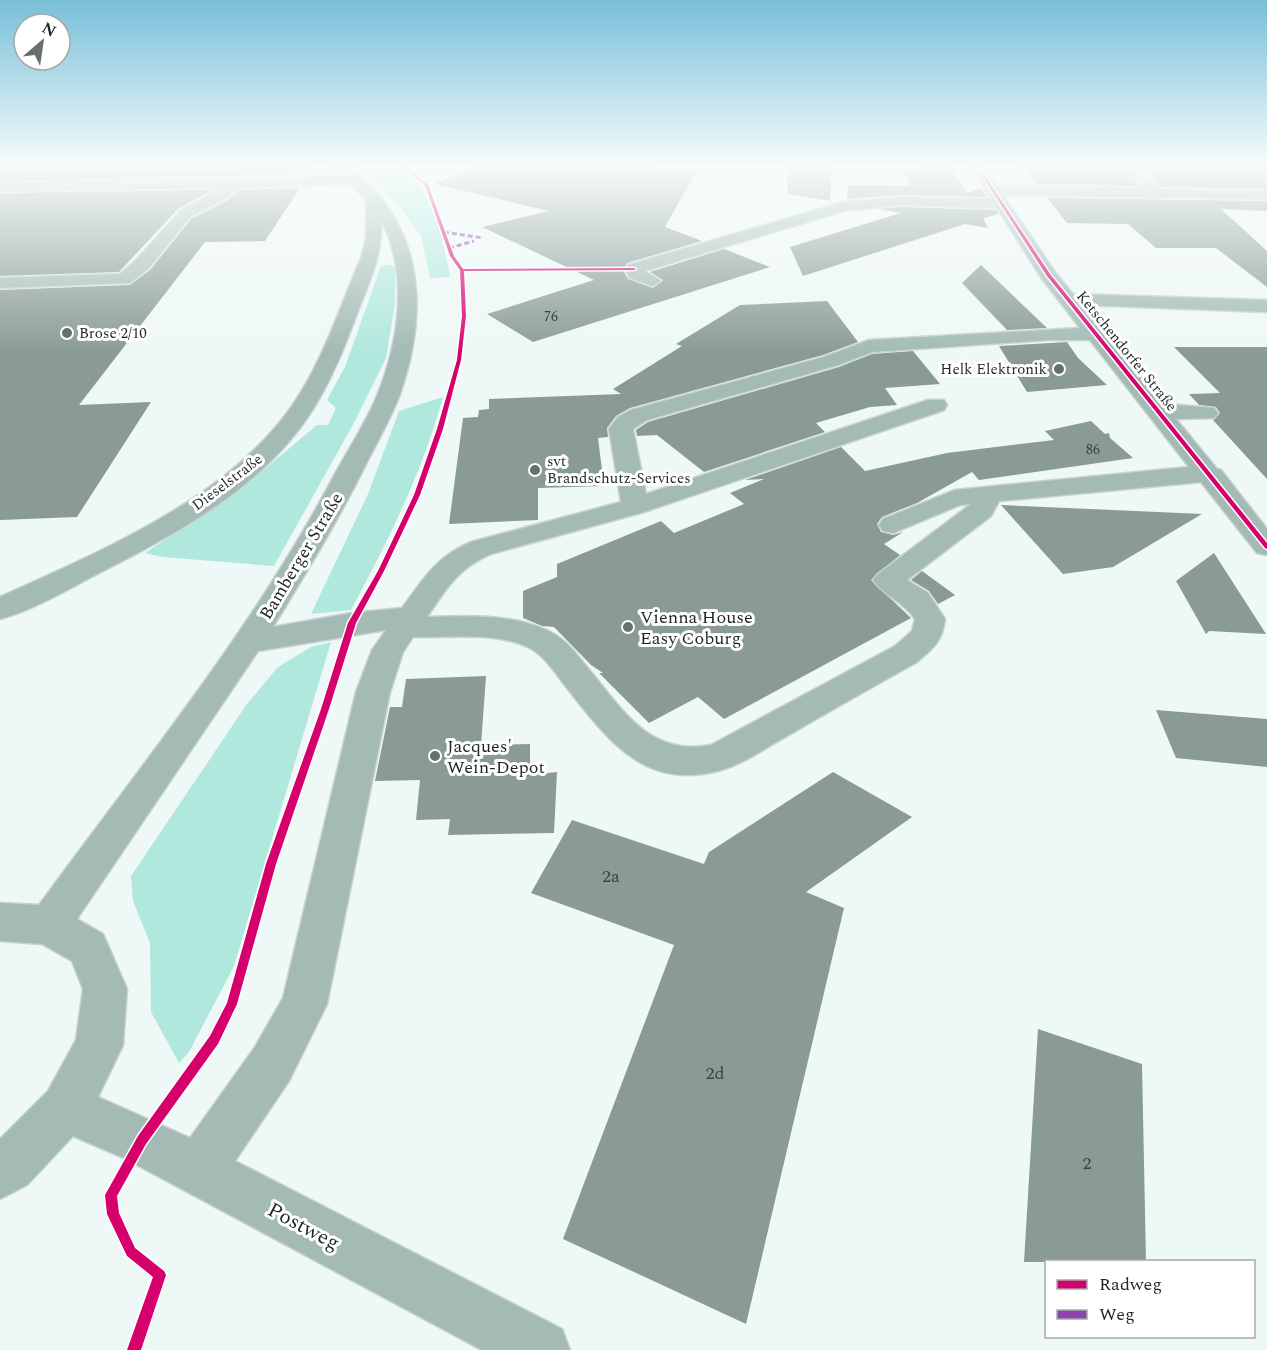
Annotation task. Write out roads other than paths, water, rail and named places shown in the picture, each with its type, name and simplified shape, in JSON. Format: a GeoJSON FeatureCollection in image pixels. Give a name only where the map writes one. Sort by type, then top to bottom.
{"type":"FeatureCollection","features":[{"type":"Feature","properties":{"kind":"street"},"geometry":{"type":"LineString","coordinates":[[0,283],[124,279],[137,271],[173,228]]}},
{"type":"Feature","properties":{"kind":"street","name":"Dieselstraße"},"geometry":{"type":"LineString","coordinates":[[0,609],[100,562],[184,514],[252,467],[282,436],[303,407],[322,372],[370,258],[374,239],[372,228]]}},
{"type":"Feature","properties":{"kind":"street","name":"Bamberger Straße"},"geometry":{"type":"LineString","coordinates":[[49,925],[248,642],[319,531],[384,405],[396,372],[405,320],[407,272],[400,236],[396,228]]}},
{"type":"Feature","properties":{"kind":"street"},"geometry":{"type":"LineString","coordinates":[[652,281],[636,274],[634,269],[768,228]]}},
{"type":"Feature","properties":{"kind":"street","name":"Ketschendorfer Straße"},"geometry":{"type":"LineString","coordinates":[[1018,228],[1048,275],[1212,475],[1267,547]]}},
{"type":"Feature","properties":{"kind":"street"},"geometry":{"type":"LineString","coordinates":[[1067,299],[1267,306]]}},
{"type":"Feature","properties":{"kind":"street"},"geometry":{"type":"LineString","coordinates":[[1241,305],[1261,326]]}},
{"type":"Feature","properties":{"kind":"street"},"geometry":{"type":"LineString","coordinates":[[635,506],[621,429],[626,422],[639,415],[831,361],[869,346],[1047,334],[1096,334]]}},
{"type":"Feature","properties":{"kind":"street"},"geometry":{"type":"LineString","coordinates":[[198,1170],[272,1065],[303,1005],[373,692],[388,650],[445,570],[459,557],[481,548],[635,506],[936,405]]}},
{"type":"Feature","properties":{"kind":"street"},"geometry":{"type":"LineString","coordinates":[[1159,411],[1206,412]]}},
{"type":"Feature","properties":{"kind":"street"},"geometry":{"type":"LineString","coordinates":[[893,525],[955,498],[1186,474],[1212,475]]}},
{"type":"Feature","properties":{"kind":"street"},"geometry":{"type":"LineString","coordinates":[[248,642],[352,623],[407,622],[509,630],[542,640],[566,662],[631,742],[642,751],[656,757],[688,763],[702,762],[719,757],[906,654],[927,635],[930,620],[917,600],[888,580],[982,510],[988,495]]}},
{"type":"Feature","properties":{"kind":"street"},"geometry":{"type":"LineString","coordinates":[[0,922],[49,925],[88,948],[105,989],[99,1045],[65,1108],[9,1167],[0,1173]]}},
{"type":"Feature","properties":{"kind":"street","name":"Postweg"},"geometry":{"type":"LineString","coordinates":[[65,1108],[141,1140],[541,1350]]}},
{"type":"Feature","properties":{"kind":"place","name":"Brose 2/10"},"geometry":{"type":"Point","coordinates":[67,333]}},
{"type":"Feature","properties":{"kind":"place","name":"Helk Elektronik"},"geometry":{"type":"Point","coordinates":[1059,369]}},
{"type":"Feature","properties":{"kind":"place","name":"svt Brandschutz-Services"},"geometry":{"type":"Point","coordinates":[535,470]}},
{"type":"Feature","properties":{"kind":"place","name":"Vienna House Easy Coburg"},"geometry":{"type":"Point","coordinates":[628,627]}},
{"type":"Feature","properties":{"kind":"place","name":"Jacques' Wein-Depot"},"geometry":{"type":"Point","coordinates":[435,756]}}]}
